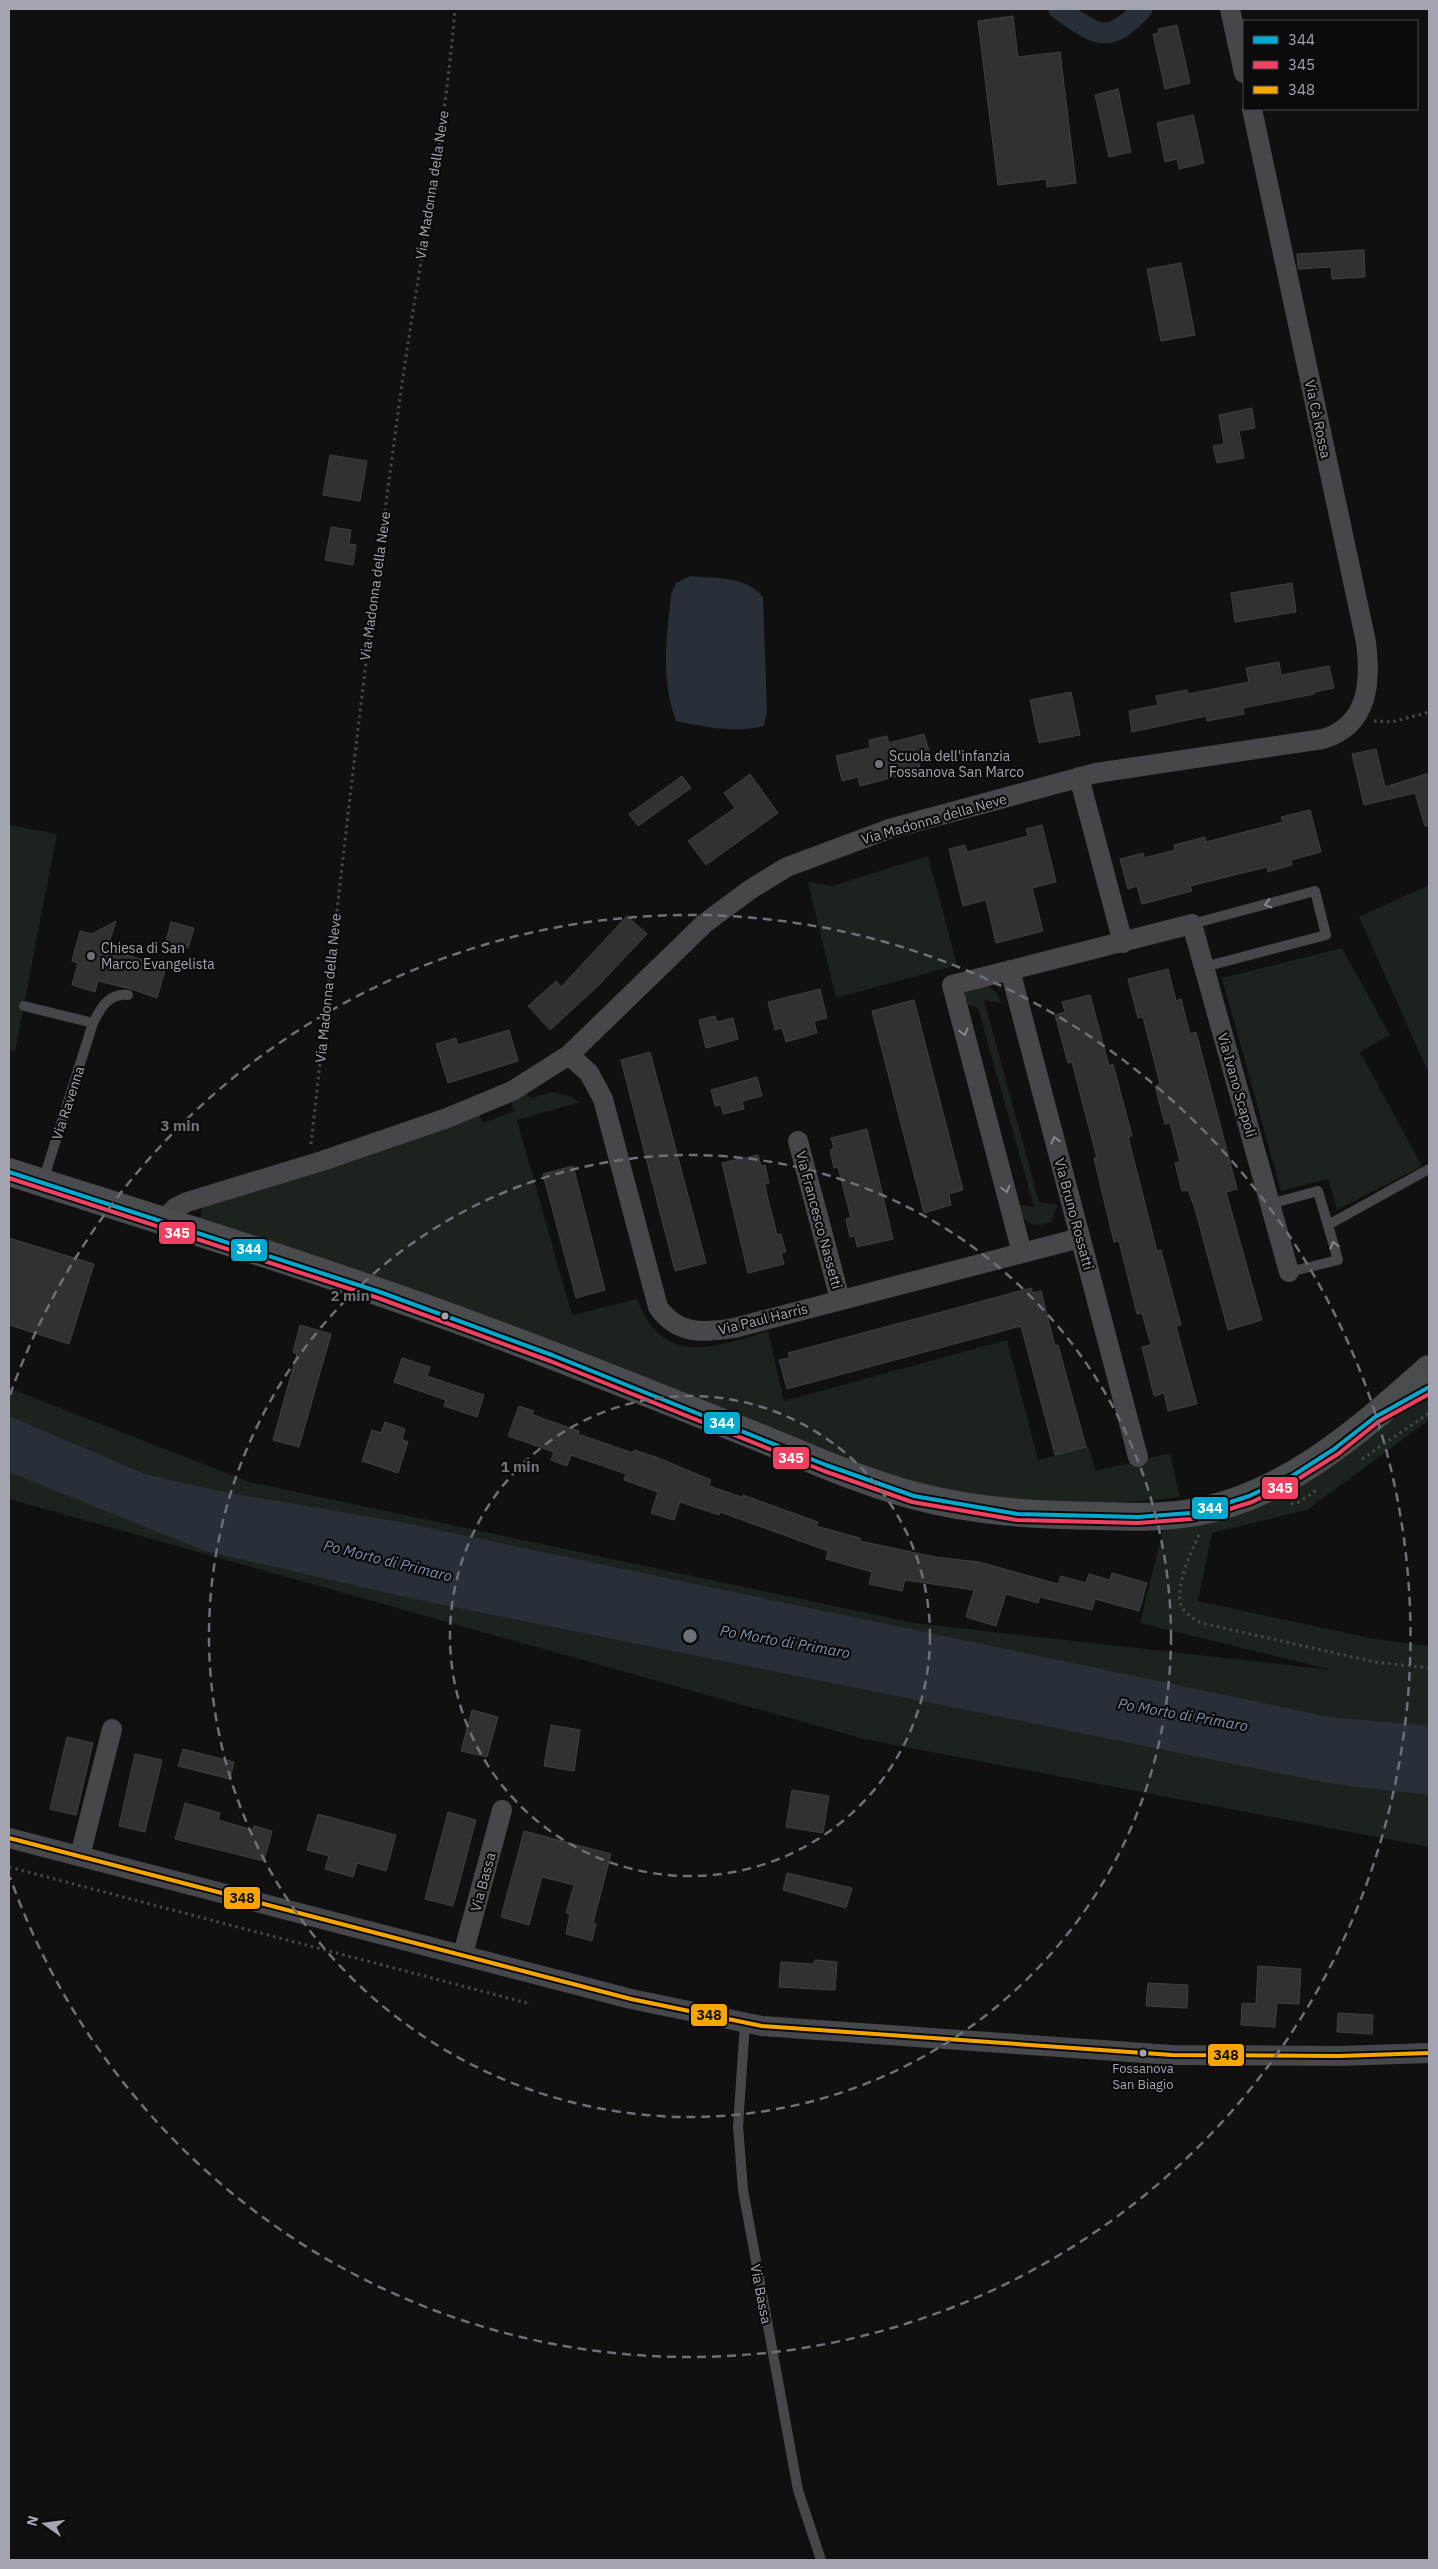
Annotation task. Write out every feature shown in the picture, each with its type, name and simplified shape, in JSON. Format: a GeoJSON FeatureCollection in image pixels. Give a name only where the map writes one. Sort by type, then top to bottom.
{"type":"FeatureCollection","features":[{"type":"Feature","properties":{"kind":"main road"},"geometry":{"type":"LineString","coordinates":[[9,1172],[380,1292],[484,1329],[826,1464],[914,1496],[959,1506],[1018,1514],[1138,1517],[1190,1513],[1249,1496],[1292,1476],[1334,1449],[1375,1417],[1429,1369]]}},
{"type":"Feature","properties":{"kind":"main road"},"geometry":{"type":"LineString","coordinates":[[1375,1417],[1429,1387]]}},
{"type":"Feature","properties":{"kind":"street"},"geometry":{"type":"LineString","coordinates":[[1230,9],[1243,68]]}},
{"type":"Feature","properties":{"kind":"street","name":"Via Cà Rossa"},"geometry":{"type":"LineString","coordinates":[[1252,110],[1366,642],[1369,670],[1368,688],[1353,720]]}},
{"type":"Feature","properties":{"kind":"street","name":"Via Madonna della Neve"},"geometry":{"type":"LineString","coordinates":[[162,1221],[176,1208],[187,1202],[309,1165],[481,1105],[512,1091],[569,1055],[705,923],[751,889],[787,867],[888,829],[1079,777],[1124,767],[1323,740],[1353,720]]}},
{"type":"Feature","properties":{"kind":"street"},"geometry":{"type":"LineString","coordinates":[[1079,777],[1122,943]]}},
{"type":"Feature","properties":{"kind":"street"},"geometry":{"type":"LineString","coordinates":[[1022,1253],[952,985],[1192,924]]}},
{"type":"Feature","properties":{"kind":"street","name":"Via Ivano Scapoli"},"geometry":{"type":"LineString","coordinates":[[1192,924],[1289,1272]]}},
{"type":"Feature","properties":{"kind":"street","name":"Via Bruno Rossatti"},"geometry":{"type":"LineString","coordinates":[[1010,970],[1138,1457]]}},
{"type":"Feature","properties":{"kind":"street","name":"Via Paul Harris"},"geometry":{"type":"LineString","coordinates":[[569,1055],[589,1073],[603,1099],[658,1307],[665,1317],[689,1331],[707,1332],[734,1328],[1080,1238]]}},
{"type":"Feature","properties":{"kind":"street","name":"Via Francesco Nassetti"},"geometry":{"type":"LineString","coordinates":[[798,1141],[840,1299]]}},
{"type":"Feature","properties":{"kind":"street"},"geometry":{"type":"LineString","coordinates":[[80,1856],[112,1729]]}},
{"type":"Feature","properties":{"kind":"street","name":"Via Bassa"},"geometry":{"type":"LineString","coordinates":[[464,1954],[502,1810]]}},
{"type":"Feature","properties":{"kind":"street"},"geometry":{"type":"LineString","coordinates":[[9,1838],[631,1998],[745,2023],[816,2031],[1172,2055],[1340,2056],[1429,2053]]}},
{"type":"Feature","properties":{"kind":"lane"},"geometry":{"type":"LineString","coordinates":[[1192,924],[1315,892],[1326,935],[1204,967]]}},
{"type":"Feature","properties":{"kind":"lane","name":"Via Ravenna"},"geometry":{"type":"LineString","coordinates":[[42,1182],[93,1022],[106,1001],[121,994],[128,995]]}},
{"type":"Feature","properties":{"kind":"lane"},"geometry":{"type":"LineString","coordinates":[[24,1006],[93,1022]]}},
{"type":"Feature","properties":{"kind":"lane"},"geometry":{"type":"LineString","coordinates":[[1328,1225],[1429,1169]]}},
{"type":"Feature","properties":{"kind":"lane","name":"Via Ivano Scapoli"},"geometry":{"type":"LineString","coordinates":[[1270,1204],[1318,1191],[1338,1260],[1289,1272]]}},
{"type":"Feature","properties":{"kind":"lane","name":"Via Bassa"},"geometry":{"type":"LineString","coordinates":[[745,2023],[738,2126],[738,2153],[743,2190],[798,2490],[821,2560]]}},
{"type":"Feature","properties":{"kind":"path","name":"Via Madonna della Neve"},"geometry":{"type":"LineString","coordinates":[[309,1165],[365,655],[408,334],[450,72],[455,9]]}},
{"type":"Feature","properties":{"kind":"path"},"geometry":{"type":"LineString","coordinates":[[1353,720],[1392,722],[1429,712]]}},
{"type":"Feature","properties":{"kind":"path"},"geometry":{"type":"LineString","coordinates":[[1190,1513],[1200,1534],[1190,1551],[1179,1594],[1182,1606],[1188,1615],[1201,1623],[1375,1662],[1429,1668]]}},
{"type":"Feature","properties":{"kind":"path"},"geometry":{"type":"LineString","coordinates":[[9,1867],[531,2004]]}},
{"type":"Feature","properties":{"kind":"shaded area"},"geometry":{"type":"Polygon","coordinates":[[[9,825],[57,834],[15,1051],[9,1050],[9,825]]]}},
{"type":"Feature","properties":{"kind":"shaded area"},"geometry":{"type":"Polygon","coordinates":[[[928,856],[957,965],[836,998],[808,882],[832,886],[928,856]]]}},
{"type":"Feature","properties":{"kind":"shaded area"},"geometry":{"type":"Polygon","coordinates":[[[1429,885],[1429,1074],[1359,917],[1429,885]]]}},
{"type":"Feature","properties":{"kind":"shaded area"},"geometry":{"type":"Polygon","coordinates":[[[1342,948],[1390,1035],[1360,1052],[1422,1166],[1337,1210],[1328,1179],[1281,1191],[1222,978],[1342,948]]]}},
{"type":"Feature","properties":{"kind":"shaded area"},"geometry":{"type":"Polygon","coordinates":[[[980,984],[994,990],[1001,1003],[984,1000],[1039,1202],[1058,1205],[1051,1222],[1044,1224],[1034,1225],[1029,1223],[1020,1211],[1018,1204],[1034,1207],[978,1008],[963,1004],[966,992],[980,984]]]}},
{"type":"Feature","properties":{"kind":"shaded area"},"geometry":{"type":"Polygon","coordinates":[[[552,1092],[570,1096],[580,1102],[517,1120],[572,1315],[637,1299],[648,1321],[661,1335],[675,1343],[692,1347],[728,1343],[768,1331],[784,1401],[1007,1340],[1038,1460],[1088,1446],[1096,1471],[1170,1453],[1180,1497],[1093,1503],[1035,1502],[978,1496],[904,1480],[838,1456],[480,1313],[201,1219],[201,1210],[206,1202],[479,1113],[483,1123],[514,1111],[511,1102],[526,1094],[532,1098],[552,1092]]]}},
{"type":"Feature","properties":{"kind":"shaded area"},"geometry":{"type":"Polygon","coordinates":[[[9,1388],[249,1482],[914,1623],[1332,1670],[1140,1623],[1163,1530],[1208,1519],[1327,1466],[1429,1391],[1429,1420],[1307,1510],[1212,1533],[1198,1601],[1374,1639],[1429,1646],[1429,1847],[864,1739],[9,1499],[9,1388]]]}},
{"type":"Feature","properties":{"kind":"water"},"geometry":{"type":"Polygon","coordinates":[[[690,576],[739,581],[756,590],[763,597],[767,711],[764,726],[731,729],[676,721],[671,705],[666,673],[671,594],[676,583],[690,576]]]}},
{"type":"Feature","properties":{"kind":"water","name":"Po Morto di Primaro"},"geometry":{"type":"Polygon","coordinates":[[[9,1416],[145,1474],[219,1491],[400,1522],[1330,1717],[1429,1726],[1429,1795],[1333,1784],[405,1597],[205,1551],[9,1472],[9,1416]]]}},
{"type":"Feature","properties":{"kind":"building"},"geometry":{"type":"Polygon","coordinates":[[[1013,16],[1018,57],[1060,52],[1076,183],[1047,187],[1046,179],[998,185],[978,21],[1013,16]]]}},
{"type":"Feature","properties":{"kind":"building"},"geometry":{"type":"Polygon","coordinates":[[[1177,25],[1190,83],[1165,89],[1153,34],[1159,33],[1158,29],[1177,25]]]}},
{"type":"Feature","properties":{"kind":"building"},"geometry":{"type":"Polygon","coordinates":[[[1118,89],[1131,152],[1109,157],[1095,95],[1118,89]]]}},
{"type":"Feature","properties":{"kind":"building"},"geometry":{"type":"Polygon","coordinates":[[[1193,115],[1204,163],[1179,169],[1177,159],[1165,162],[1157,123],[1193,115]]]}},
{"type":"Feature","properties":{"kind":"building"},"geometry":{"type":"Polygon","coordinates":[[[1364,250],[1365,277],[1332,279],[1331,267],[1298,269],[1297,254],[1364,250]]]}},
{"type":"Feature","properties":{"kind":"building"},"geometry":{"type":"Polygon","coordinates":[[[1181,263],[1195,335],[1161,341],[1147,269],[1181,263]]]}},
{"type":"Feature","properties":{"kind":"building"},"geometry":{"type":"Polygon","coordinates":[[[1252,408],[1255,428],[1239,431],[1244,458],[1217,463],[1213,446],[1224,444],[1219,415],[1252,408]]]}},
{"type":"Feature","properties":{"kind":"building"},"geometry":{"type":"Polygon","coordinates":[[[330,455],[367,461],[360,501],[323,495],[330,455]]]}},
{"type":"Feature","properties":{"kind":"building"},"geometry":{"type":"Polygon","coordinates":[[[331,527],[351,530],[349,544],[356,545],[353,565],[325,560],[331,527]]]}},
{"type":"Feature","properties":{"kind":"building"},"geometry":{"type":"Polygon","coordinates":[[[1292,583],[1296,612],[1235,622],[1231,593],[1292,583]]]}},
{"type":"Feature","properties":{"kind":"building"},"geometry":{"type":"Polygon","coordinates":[[[1279,662],[1281,675],[1329,666],[1334,688],[1314,692],[1314,694],[1243,708],[1244,714],[1207,721],[1206,716],[1132,732],[1129,711],[1158,705],[1156,696],[1187,690],[1188,694],[1249,682],[1246,668],[1279,662]]]}},
{"type":"Feature","properties":{"kind":"building"},"geometry":{"type":"Polygon","coordinates":[[[1071,692],[1080,735],[1039,743],[1030,700],[1071,692]]]}},
{"type":"Feature","properties":{"kind":"building","name":"Scuola dell'infanzia Fossanova San Marco"},"geometry":{"type":"Polygon","coordinates":[[[924,734],[930,754],[917,757],[921,770],[860,786],[858,777],[842,781],[836,756],[870,748],[869,740],[887,736],[889,743],[924,734]]]}},
{"type":"Feature","properties":{"kind":"building"},"geometry":{"type":"Polygon","coordinates":[[[1376,749],[1385,787],[1429,773],[1429,826],[1425,826],[1415,793],[1364,805],[1352,754],[1376,749]]]}},
{"type":"Feature","properties":{"kind":"building"},"geometry":{"type":"Polygon","coordinates":[[[750,774],[778,813],[706,865],[688,841],[735,808],[724,793],[750,774]]]}},
{"type":"Feature","properties":{"kind":"building"},"geometry":{"type":"Polygon","coordinates":[[[682,776],[691,788],[638,826],[629,814],[682,776]]]}},
{"type":"Feature","properties":{"kind":"building"},"geometry":{"type":"Polygon","coordinates":[[[1310,810],[1321,852],[1291,860],[1292,865],[1268,872],[1267,867],[1190,886],[1192,891],[1142,904],[1137,886],[1128,889],[1120,859],[1143,853],[1144,858],[1175,850],[1174,845],[1205,837],[1206,842],[1283,822],[1281,817],[1310,810]]]}},
{"type":"Feature","properties":{"kind":"building"},"geometry":{"type":"Polygon","coordinates":[[[1042,825],[1056,882],[1032,888],[1043,931],[996,943],[986,900],[963,906],[949,849],[965,845],[967,852],[1028,836],[1026,829],[1042,825]]]}},
{"type":"Feature","properties":{"kind":"building"},"geometry":{"type":"Polygon","coordinates":[[[627,916],[647,934],[598,986],[550,1030],[528,1006],[556,981],[561,987],[627,916]]]}},
{"type":"Feature","properties":{"kind":"building"},"geometry":{"type":"Polygon","coordinates":[[[116,921],[107,949],[166,967],[157,998],[98,981],[95,992],[72,985],[78,963],[72,961],[80,931],[92,934],[116,921]]]}},
{"type":"Feature","properties":{"kind":"building"},"geometry":{"type":"Polygon","coordinates":[[[171,922],[194,928],[188,948],[166,941],[171,922]]]}},
{"type":"Feature","properties":{"kind":"building"},"geometry":{"type":"Polygon","coordinates":[[[1168,969],[1176,1001],[1181,999],[1190,1034],[1196,1032],[1237,1189],[1226,1192],[1262,1320],[1228,1330],[1195,1209],[1188,1190],[1182,1191],[1175,1163],[1180,1162],[1170,1123],[1165,1124],[1155,1086],[1160,1084],[1143,1017],[1138,1018],[1128,979],[1168,969]]]}},
{"type":"Feature","properties":{"kind":"building"},"geometry":{"type":"Polygon","coordinates":[[[820,989],[827,1018],[814,1021],[817,1033],[786,1042],[782,1028],[775,1030],[768,1002],[820,989]]]}},
{"type":"Feature","properties":{"kind":"building"},"geometry":{"type":"Polygon","coordinates":[[[1090,995],[1109,1066],[1113,1064],[1132,1136],[1128,1137],[1157,1251],[1161,1250],[1181,1325],[1176,1326],[1197,1404],[1168,1411],[1164,1393],[1154,1396],[1142,1347],[1151,1345],[1142,1313],[1137,1314],[1119,1241],[1114,1242],[1094,1158],[1097,1158],[1072,1062],[1068,1063],[1055,1015],[1065,1012],[1062,1002],[1090,995]]]}},
{"type":"Feature","properties":{"kind":"building"},"geometry":{"type":"Polygon","coordinates":[[[914,1000],[963,1190],[949,1194],[951,1205],[924,1213],[872,1011],[914,1000]]]}},
{"type":"Feature","properties":{"kind":"building"},"geometry":{"type":"Polygon","coordinates":[[[715,1016],[717,1022],[733,1018],[738,1039],[706,1048],[699,1020],[715,1016]]]}},
{"type":"Feature","properties":{"kind":"building"},"geometry":{"type":"Polygon","coordinates":[[[509,1030],[518,1061],[448,1083],[436,1044],[456,1038],[458,1045],[509,1030]]]}},
{"type":"Feature","properties":{"kind":"building"},"geometry":{"type":"Polygon","coordinates":[[[650,1052],[706,1263],[675,1271],[621,1060],[650,1052]]]}},
{"type":"Feature","properties":{"kind":"building"},"geometry":{"type":"Polygon","coordinates":[[[757,1077],[762,1096],[742,1101],[744,1109],[723,1114],[721,1105],[715,1106],[711,1090],[757,1077]]]}},
{"type":"Feature","properties":{"kind":"building"},"geometry":{"type":"Polygon","coordinates":[[[867,1129],[893,1239],[857,1247],[855,1236],[850,1237],[846,1219],[851,1218],[838,1167],[834,1168],[830,1150],[834,1149],[831,1138],[867,1129]]]}},
{"type":"Feature","properties":{"kind":"building"},"geometry":{"type":"Polygon","coordinates":[[[758,1155],[761,1166],[765,1165],[769,1183],[765,1184],[767,1195],[777,1235],[781,1234],[786,1252],[781,1253],[784,1264],[748,1273],[722,1163],[758,1155]]]}},
{"type":"Feature","properties":{"kind":"building"},"geometry":{"type":"Polygon","coordinates":[[[573,1166],[605,1290],[576,1298],[543,1174],[573,1166]]]}},
{"type":"Feature","properties":{"kind":"building"},"geometry":{"type":"Polygon","coordinates":[[[9,1238],[94,1264],[69,1344],[9,1325],[9,1238]]]}},
{"type":"Feature","properties":{"kind":"building"},"geometry":{"type":"Polygon","coordinates":[[[1031,1288],[1033,1293],[1041,1291],[1055,1346],[1058,1345],[1086,1447],[1055,1455],[1021,1326],[787,1389],[779,1360],[790,1358],[788,1353],[1031,1288]]]}},
{"type":"Feature","properties":{"kind":"building"},"geometry":{"type":"Polygon","coordinates":[[[300,1325],[331,1334],[299,1447],[273,1440],[297,1354],[293,1352],[300,1325]]]}},
{"type":"Feature","properties":{"kind":"building"},"geometry":{"type":"Polygon","coordinates":[[[402,1358],[430,1367],[427,1376],[484,1395],[477,1417],[444,1406],[446,1400],[394,1382],[402,1358]]]}},
{"type":"Feature","properties":{"kind":"building"},"geometry":{"type":"Polygon","coordinates":[[[519,1406],[534,1411],[532,1414],[544,1419],[579,1431],[578,1434],[633,1453],[634,1450],[656,1457],[711,1480],[709,1486],[742,1497],[743,1495],[818,1522],[816,1526],[860,1538],[860,1541],[935,1557],[979,1562],[1058,1584],[1061,1576],[1086,1583],[1089,1574],[1110,1580],[1112,1573],[1147,1583],[1139,1611],[1095,1599],[1092,1610],[1040,1597],[1038,1603],[1006,1594],[996,1626],[966,1617],[974,1590],[905,1580],[902,1591],[869,1584],[872,1572],[826,1559],[828,1551],[720,1512],[719,1515],[680,1502],[674,1520],[651,1513],[658,1492],[624,1480],[626,1474],[571,1455],[567,1466],[551,1460],[554,1452],[508,1436],[519,1406]]]}},
{"type":"Feature","properties":{"kind":"building"},"geometry":{"type":"Polygon","coordinates":[[[385,1422],[405,1429],[402,1439],[408,1442],[398,1473],[362,1461],[372,1430],[381,1433],[385,1422]]]}},
{"type":"Feature","properties":{"kind":"building"},"geometry":{"type":"Polygon","coordinates":[[[472,1710],[498,1717],[487,1757],[461,1751],[472,1710]]]}},
{"type":"Feature","properties":{"kind":"building"},"geometry":{"type":"Polygon","coordinates":[[[551,1725],[580,1730],[574,1771],[544,1766],[551,1725]]]}},
{"type":"Feature","properties":{"kind":"building"},"geometry":{"type":"Polygon","coordinates":[[[67,1737],[93,1743],[76,1815],[50,1809],[67,1737]]]}},
{"type":"Feature","properties":{"kind":"building"},"geometry":{"type":"Polygon","coordinates":[[[183,1749],[234,1762],[230,1779],[178,1766],[183,1749]]]}},
{"type":"Feature","properties":{"kind":"building"},"geometry":{"type":"Polygon","coordinates":[[[135,1754],[162,1760],[145,1832],[119,1826],[135,1754]]]}},
{"type":"Feature","properties":{"kind":"building"},"geometry":{"type":"Polygon","coordinates":[[[792,1790],[829,1796],[823,1833],[786,1827],[792,1790]]]}},
{"type":"Feature","properties":{"kind":"building"},"geometry":{"type":"Polygon","coordinates":[[[185,1803],[220,1813],[218,1820],[253,1830],[254,1826],[272,1831],[264,1861],[175,1839],[185,1803]]]}},
{"type":"Feature","properties":{"kind":"building"},"geometry":{"type":"Polygon","coordinates":[[[448,1812],[476,1820],[453,1906],[425,1899],[448,1812]]]}},
{"type":"Feature","properties":{"kind":"building"},"geometry":{"type":"Polygon","coordinates":[[[318,1814],[396,1835],[386,1871],[357,1863],[353,1877],[325,1869],[329,1856],[307,1850],[318,1814]]]}},
{"type":"Feature","properties":{"kind":"building"},"geometry":{"type":"Polygon","coordinates":[[[524,1831],[611,1854],[593,1923],[596,1924],[592,1941],[566,1934],[570,1914],[566,1913],[574,1885],[542,1877],[529,1925],[501,1917],[524,1831]]]}},
{"type":"Feature","properties":{"kind":"building"},"geometry":{"type":"Polygon","coordinates":[[[787,1873],[852,1888],[846,1908],[783,1890],[787,1873]]]}},
{"type":"Feature","properties":{"kind":"building"},"geometry":{"type":"Polygon","coordinates":[[[815,1960],[837,1962],[835,1990],[779,1987],[781,1962],[814,1964],[815,1960]]]}},
{"type":"Feature","properties":{"kind":"building"},"geometry":{"type":"Polygon","coordinates":[[[1258,1966],[1301,1969],[1299,2004],[1277,2003],[1275,2027],[1241,2025],[1242,2003],[1256,2004],[1258,1966]]]}},
{"type":"Feature","properties":{"kind":"building"},"geometry":{"type":"Polygon","coordinates":[[[1148,1983],[1188,1985],[1187,2008],[1146,2006],[1148,1983]]]}},
{"type":"Feature","properties":{"kind":"building"},"geometry":{"type":"Polygon","coordinates":[[[1338,2013],[1373,2015],[1372,2034],[1337,2032],[1338,2013]]]}},
{"type":"Feature","properties":{"kind":"waterway"},"geometry":{"type":"LineString","coordinates":[[1059,9],[1083,25],[1101,33],[1119,29],[1142,9]]}},
{"type":"Feature","properties":{"kind":"transit line","name":"344"},"geometry":{"type":"LineString","coordinates":[[9,1172],[380,1292],[552,1355],[826,1465],[914,1496],[1018,1514],[1138,1517],[1190,1513],[1218,1506],[1249,1496],[1292,1476],[1334,1449],[1375,1417],[1429,1387]]}},
{"type":"Feature","properties":{"kind":"transit line","name":"345"},"geometry":{"type":"LineString","coordinates":[[9,1178],[378,1298],[550,1361],[824,1471],[912,1502],[1017,1520],[1138,1523],[1191,1519],[1220,1512],[1252,1502],[1295,1481],[1338,1454],[1378,1422],[1429,1394]]}},
{"type":"Feature","properties":{"kind":"transit line","name":"348"},"geometry":{"type":"LineString","coordinates":[[9,1838],[631,1999],[762,2026],[1172,2055],[1339,2056],[1429,2053]]}},
{"type":"Feature","properties":{"kind":"place","name":"Scuola dell'infanzia Fossanova San Marco"},"geometry":{"type":"Point","coordinates":[879,764]}},
{"type":"Feature","properties":{"kind":"place","name":"Chiesa di San Marco Evangelista"},"geometry":{"type":"Point","coordinates":[91,956]}},
{"type":"Feature","properties":{"kind":"place","name":"Fossanova San Biagio"},"geometry":{"type":"Point","coordinates":[1143,2053]}}]}
